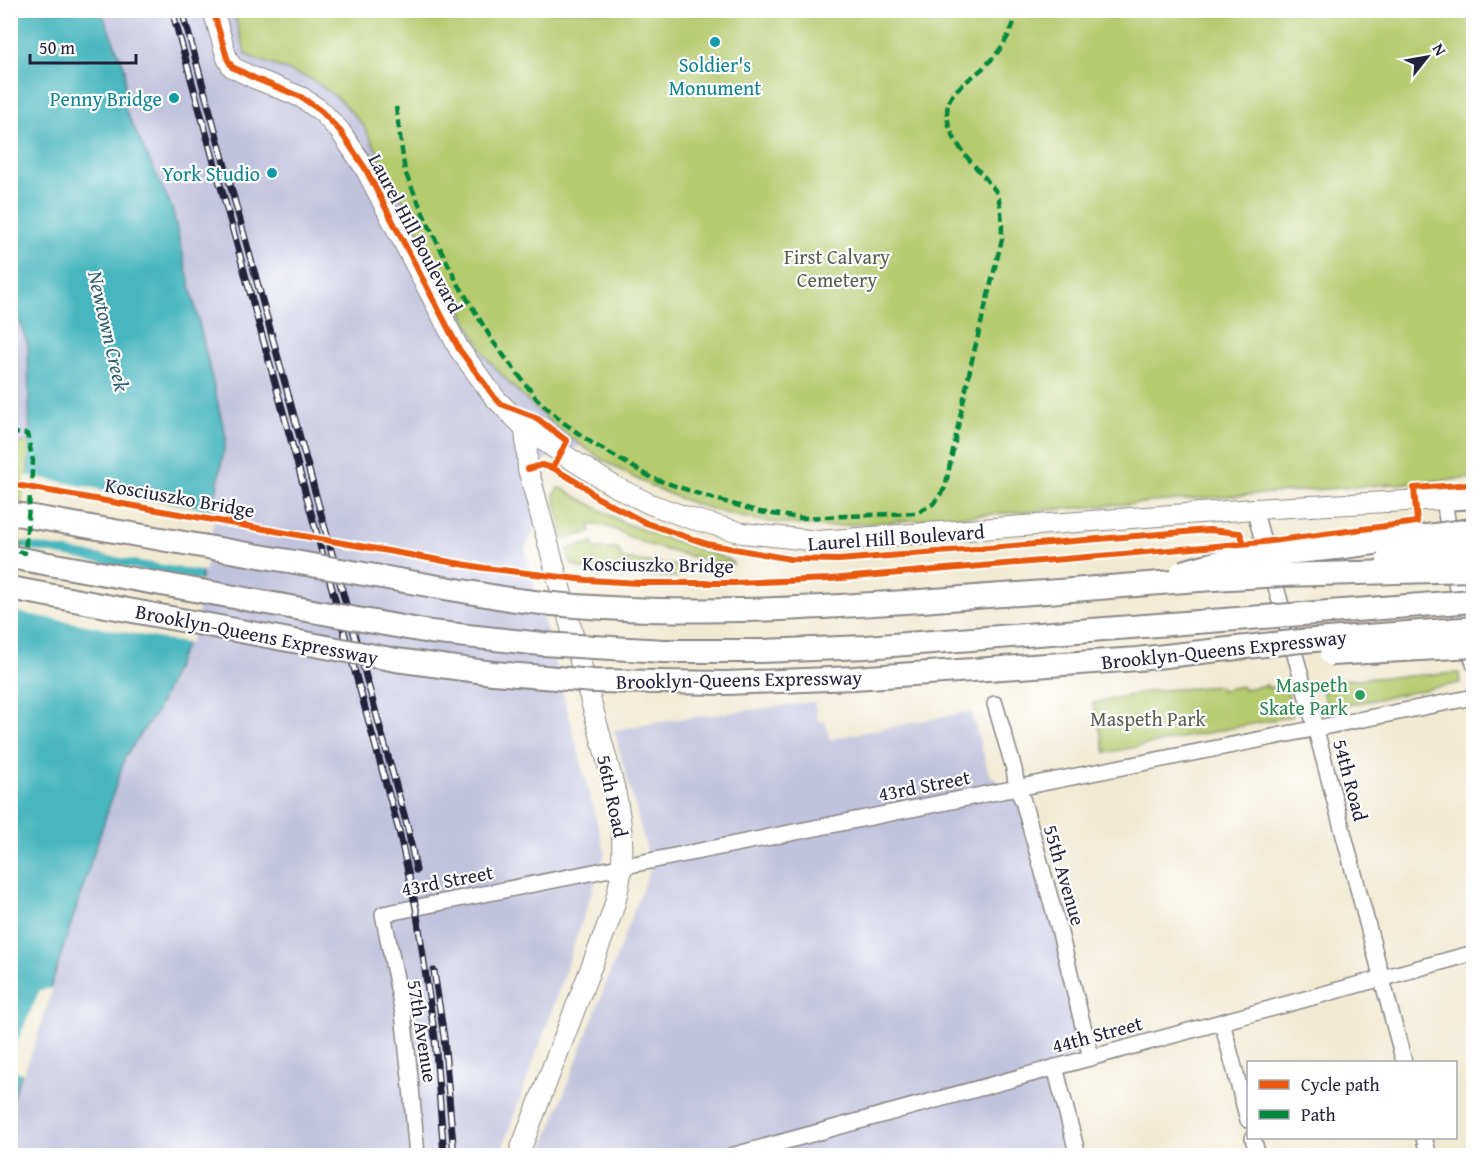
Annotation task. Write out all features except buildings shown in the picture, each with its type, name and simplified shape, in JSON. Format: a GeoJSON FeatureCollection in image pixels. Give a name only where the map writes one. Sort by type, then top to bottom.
{"type":"FeatureCollection","features":[{"type":"Feature","properties":{"kind":"highway"},"geometry":{"type":"LineString","coordinates":[[1444,499],[1473,497]]}},
{"type":"Feature","properties":{"kind":"highway"},"geometry":{"type":"LineString","coordinates":[[10,513],[491,596],[603,609],[682,612],[797,610],[1283,575],[1473,570]]}},
{"type":"Feature","properties":{"kind":"highway"},"geometry":{"type":"LineString","coordinates":[[1131,586],[1234,558],[1473,537]]}},
{"type":"Feature","properties":{"kind":"highway"},"geometry":{"type":"LineString","coordinates":[[1283,575],[1388,559],[1473,537]]}},
{"type":"Feature","properties":{"kind":"highway","name":"Brooklyn-Queens Expressway"},"geometry":{"type":"LineString","coordinates":[[10,557],[430,632],[551,645],[664,651],[855,648],[1473,601]]}},
{"type":"Feature","properties":{"kind":"highway","name":"Brooklyn-Queens Expressway"},"geometry":{"type":"LineString","coordinates":[[10,588],[396,660],[492,673],[632,682],[777,682],[1138,659],[1301,641],[1473,628]]}},
{"type":"Feature","properties":{"kind":"highway"},"geometry":{"type":"LineString","coordinates":[[1138,659],[1303,655],[1473,646]]}},
{"type":"Feature","properties":{"kind":"main road","name":"Laurel Hill Boulevard"},"geometry":{"type":"LineString","coordinates":[[213,10],[227,58],[232,67],[302,97],[321,111],[340,131],[365,168],[465,358],[495,398],[525,428],[597,476],[642,500],[707,524],[762,536],[818,541],[1254,509],[1444,499]]}},
{"type":"Feature","properties":{"kind":"main road","name":"56th Road"},"geometry":{"type":"LineString","coordinates":[[518,1155],[611,916],[622,866],[623,835],[618,803],[528,469],[525,428]]}},
{"type":"Feature","properties":{"kind":"street"},"geometry":{"type":"LineString","coordinates":[[1444,499],[1460,610],[1473,664]]}},
{"type":"Feature","properties":{"kind":"street","name":"54th Road"},"geometry":{"type":"LineString","coordinates":[[1254,509],[1316,728],[1404,1061]]}},
{"type":"Feature","properties":{"kind":"street","name":"43rd Street"},"geometry":{"type":"LineString","coordinates":[[382,914],[1473,697]]}},
{"type":"Feature","properties":{"kind":"street","name":"55th Avenue"},"geometry":{"type":"LineString","coordinates":[[995,704],[1060,933],[1091,1058]]}},
{"type":"Feature","properties":{"kind":"street","name":"57th Avenue"},"geometry":{"type":"LineString","coordinates":[[382,914],[403,1013],[417,1155]]}},
{"type":"Feature","properties":{"kind":"street","name":"44th Street"},"geometry":{"type":"LineString","coordinates":[[731,1155],[1473,953]]}},
{"type":"Feature","properties":{"kind":"street"},"geometry":{"type":"LineString","coordinates":[[1222,1022],[1247,1116]]}},
{"type":"Feature","properties":{"kind":"street"},"geometry":{"type":"LineString","coordinates":[[1055,1067],[1078,1155]]}},
{"type":"Feature","properties":{"kind":"street"},"geometry":{"type":"LineString","coordinates":[[1254,1139],[1258,1155]]}},
{"type":"Feature","properties":{"kind":"street"},"geometry":{"type":"LineString","coordinates":[[1425,1139],[1429,1155]]}},
{"type":"Feature","properties":{"kind":"shaded area"},"geometry":{"type":"Polygon","coordinates":[[[101,11],[233,11],[246,55],[311,79],[339,99],[363,125],[458,302],[502,375],[531,406],[580,446],[539,461],[549,497],[525,549],[605,853],[500,1155],[11,1155],[10,1102],[29,1054],[125,757],[157,711],[195,609],[226,438],[172,208],[125,109],[125,69],[101,11]]]}},
{"type":"Feature","properties":{"kind":"shaded area"},"geometry":{"type":"Polygon","coordinates":[[[10,296],[28,346],[30,442],[11,443],[10,296]]]}},
{"type":"Feature","properties":{"kind":"shaded area"},"geometry":{"type":"Polygon","coordinates":[[[814,702],[818,721],[825,721],[830,739],[971,711],[989,774],[1023,801],[1091,1058],[1055,1067],[1078,1155],[540,1156],[651,866],[614,730],[671,720],[814,702]]]}},
{"type":"Feature","properties":{"kind":"green space","name":"First Calvary Cemetery"},"geometry":{"type":"Polygon","coordinates":[[[233,11],[1473,11],[1473,478],[823,527],[751,519],[692,503],[658,489],[595,455],[565,434],[511,385],[486,357],[363,125],[339,99],[311,79],[246,55],[233,11]]]}},
{"type":"Feature","properties":{"kind":"green space"},"geometry":{"type":"Polygon","coordinates":[[[30,442],[19,592],[11,591],[11,444],[30,442]]]}},
{"type":"Feature","properties":{"kind":"green space"},"geometry":{"type":"Polygon","coordinates":[[[558,488],[624,523],[730,560],[733,564],[657,547],[603,526],[589,525],[591,532],[564,539],[554,494],[558,488]]]}},
{"type":"Feature","properties":{"kind":"green space"},"geometry":{"type":"Polygon","coordinates":[[[593,543],[595,549],[618,549],[623,559],[689,567],[676,577],[593,573],[571,564],[567,549],[593,543]]]}},
{"type":"Feature","properties":{"kind":"green space","name":"Maspeth Skate Park"},"geometry":{"type":"Polygon","coordinates":[[[1459,673],[1460,683],[1328,709],[1319,681],[1459,673]]]}},
{"type":"Feature","properties":{"kind":"green space","name":"Maspeth Park"},"geometry":{"type":"Polygon","coordinates":[[[1286,684],[1293,716],[1106,753],[1093,703],[1149,691],[1220,686],[1221,690],[1241,686],[1243,689],[1267,685],[1267,688],[1286,684]]]}},
{"type":"Feature","properties":{"kind":"water","name":"Newtown Creek"},"geometry":{"type":"Polygon","coordinates":[[[11,11],[101,11],[125,69],[125,109],[172,208],[226,438],[192,629],[157,711],[125,757],[29,1054],[11,1102],[10,620],[19,591],[30,442],[28,346],[11,296],[11,11]]]}},
{"type":"Feature","properties":{"kind":"pier"},"geometry":{"type":"Polygon","coordinates":[[[25,475],[216,511],[205,572],[20,541],[25,475]]]}},
{"type":"Feature","properties":{"kind":"pier"},"geometry":{"type":"Polygon","coordinates":[[[19,548],[203,582],[195,629],[189,644],[11,611],[16,591],[19,548]]]}},
{"type":"Feature","properties":{"kind":"pier"},"geometry":{"type":"Polygon","coordinates":[[[53,988],[23,1074],[11,1068],[11,1056],[40,990],[53,988]]]}},
{"type":"Feature","properties":{"kind":"railway"},"geometry":{"type":"LineString","coordinates":[[172,10],[399,831],[416,908],[435,1038],[444,1156]]}},
{"type":"Feature","properties":{"kind":"railway"},"geometry":{"type":"LineString","coordinates":[[182,10],[408,829],[416,870]]}},
{"type":"Feature","properties":{"kind":"railway"},"geometry":{"type":"LineString","coordinates":[[434,971],[444,1037],[454,1156]]}},
{"type":"Feature","properties":{"kind":"marked path"},"geometry":{"type":"LineString","coordinates":[[396,107],[405,172],[457,282],[494,343],[537,399],[564,423],[592,443],[652,478],[760,512],[801,518],[916,513],[933,504],[945,488],[972,360],[1002,239],[999,199],[953,136],[947,115],[948,104],[954,93],[1002,47],[1018,10]]}},
{"type":"Feature","properties":{"kind":"marked path"},"geometry":{"type":"LineString","coordinates":[[10,433],[27,434],[33,461],[25,553],[10,549]]}},
{"type":"Feature","properties":{"kind":"cycle path"},"geometry":{"type":"LineString","coordinates":[[213,10],[227,58],[232,67],[301,97],[321,111],[340,131],[365,168],[459,349],[501,404],[535,417],[567,441],[553,468]]}},
{"type":"Feature","properties":{"kind":"cycle path","name":"Kosciuszko Bridge"},"geometry":{"type":"LineString","coordinates":[[528,469],[542,465],[553,468],[585,487],[596,497],[646,523],[707,544],[790,559],[839,560],[1209,530],[1240,533],[1244,543]]}},
{"type":"Feature","properties":{"kind":"cycle path","name":"Kosciuszko Bridge"},"geometry":{"type":"LineString","coordinates":[[10,484],[484,568],[587,580],[639,583],[734,583],[830,579],[1263,542],[1417,522],[1414,488],[1474,484]]}},
{"type":"Feature","properties":{"kind":"place","name":"Soldier's Monument"},"geometry":{"type":"Point","coordinates":[715,42]}},
{"type":"Feature","properties":{"kind":"place","name":"Penny Bridge"},"geometry":{"type":"Point","coordinates":[174,98]}},
{"type":"Feature","properties":{"kind":"place","name":"York Studio"},"geometry":{"type":"Point","coordinates":[272,173]}},
{"type":"Feature","properties":{"kind":"place","name":"Maspeth Skate Park"},"geometry":{"type":"Point","coordinates":[1360,695]}}]}
